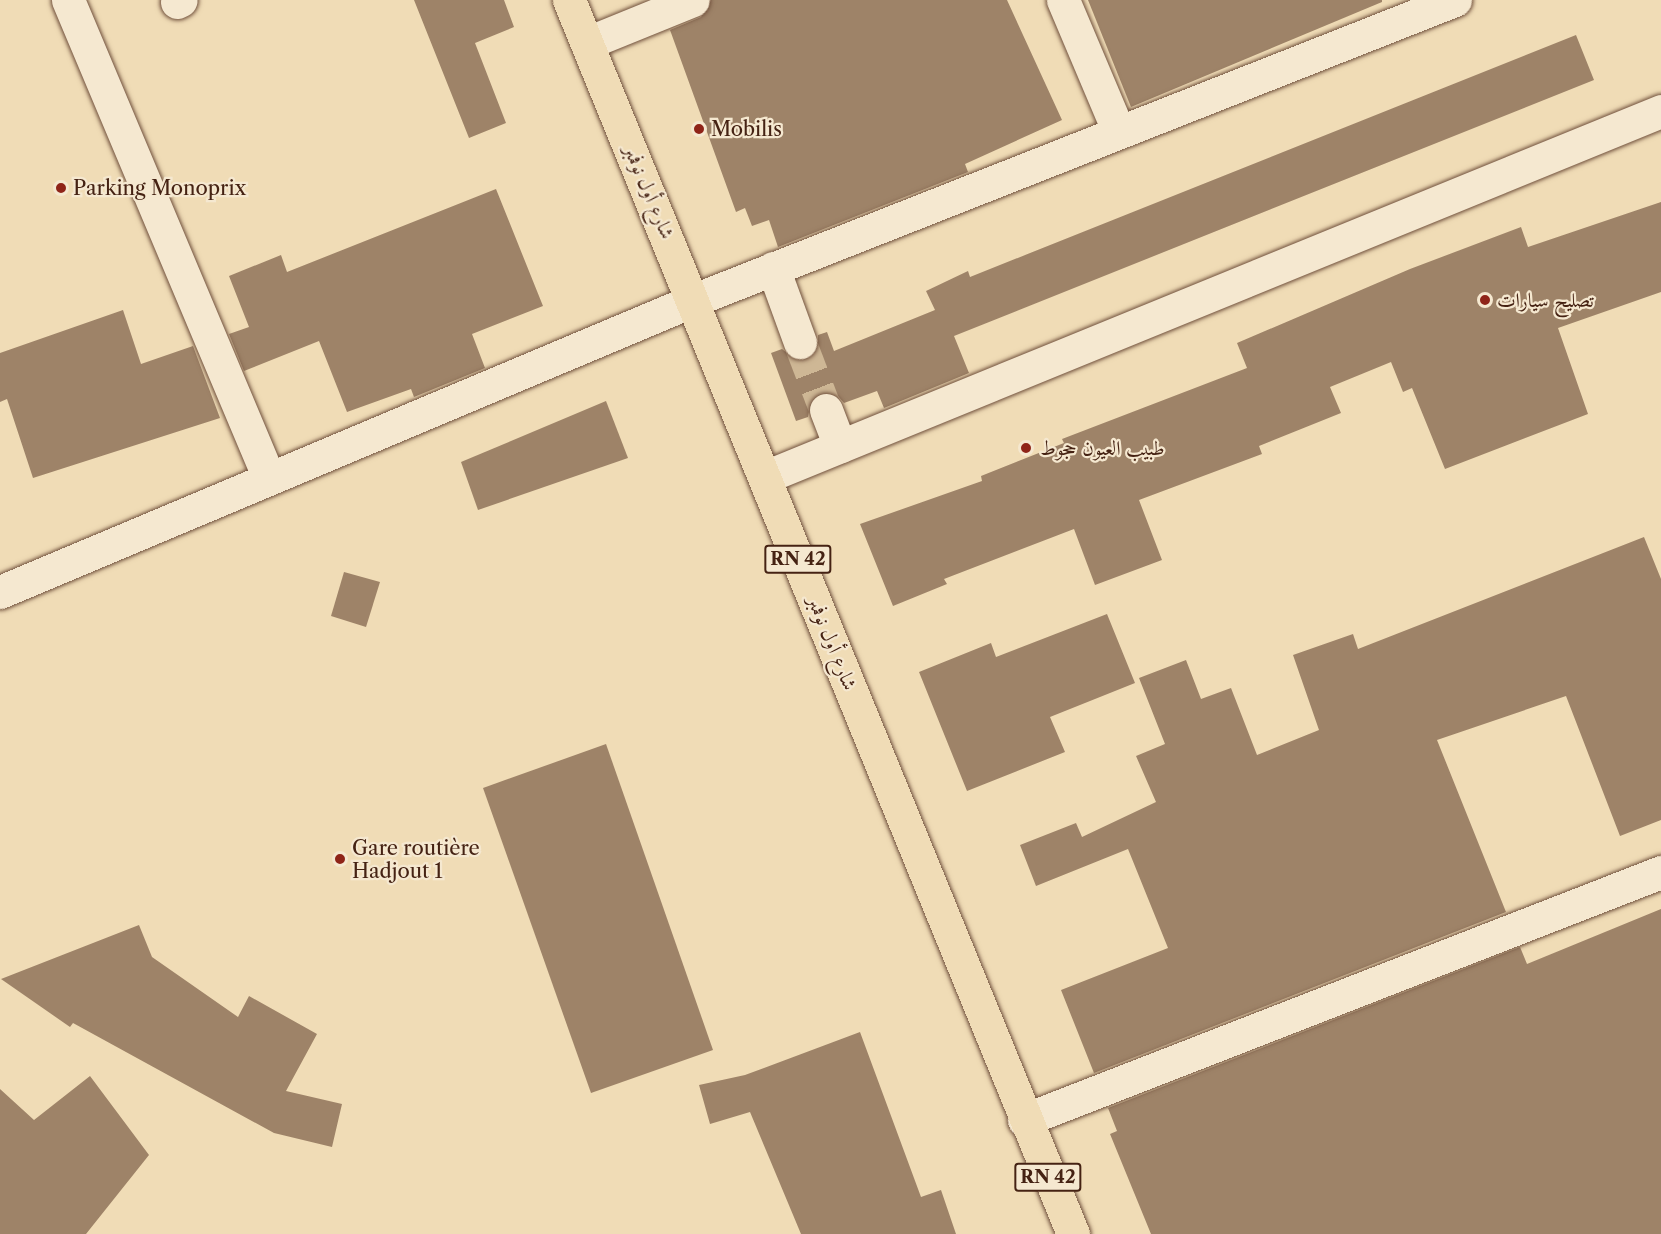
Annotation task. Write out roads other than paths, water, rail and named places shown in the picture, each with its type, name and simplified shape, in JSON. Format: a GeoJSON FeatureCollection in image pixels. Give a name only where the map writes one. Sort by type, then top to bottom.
{"type":"FeatureCollection","features":[{"type":"Feature","properties":{"kind":"main road","name":"شارع أول نوفمبر"},"geometry":{"type":"LineString","coordinates":[[569,0],[694,300],[1024,1120]]}},
{"type":"Feature","properties":{"kind":"main road","name":"RN 42"},"geometry":{"type":"LineString","coordinates":[[1024,1120],[1073,1234]]}},
{"type":"Feature","properties":{"kind":"street"},"geometry":{"type":"LineString","coordinates":[[68,0],[268,476]]}},
{"type":"Feature","properties":{"kind":"street"},"geometry":{"type":"LineString","coordinates":[[587,43],[693,0]]}},
{"type":"Feature","properties":{"kind":"street"},"geometry":{"type":"LineString","coordinates":[[1063,0],[1118,130]]}},
{"type":"Feature","properties":{"kind":"street"},"geometry":{"type":"LineString","coordinates":[[0,592],[268,476],[694,300],[1118,130],[1455,0]]}},
{"type":"Feature","properties":{"kind":"street"},"geometry":{"type":"LineString","coordinates":[[765,477],[1661,111]]}},
{"type":"Feature","properties":{"kind":"street"},"geometry":{"type":"LineString","coordinates":[[773,268],[800,342]]}},
{"type":"Feature","properties":{"kind":"street"},"geometry":{"type":"LineString","coordinates":[[826,410],[840,446]]}},
{"type":"Feature","properties":{"kind":"street"},"geometry":{"type":"LineString","coordinates":[[1024,1120],[1661,872]]}},
{"type":"Feature","properties":{"kind":"tunnel"},"geometry":{"type":"LineString","coordinates":[[800,342],[826,410]]}},
{"type":"Feature","properties":{"kind":"place","name":"Mobilis"},"geometry":{"type":"Point","coordinates":[699,129]}},
{"type":"Feature","properties":{"kind":"place","name":"Parking Monoprix"},"geometry":{"type":"Point","coordinates":[61,188]}},
{"type":"Feature","properties":{"kind":"place","name":"تصليح سيارات"},"geometry":{"type":"Point","coordinates":[1485,300]}},
{"type":"Feature","properties":{"kind":"place","name":"طبيب العيون حجوط"},"geometry":{"type":"Point","coordinates":[1026,448]}},
{"type":"Feature","properties":{"kind":"place","name":"Gare routière Hadjout 1"},"geometry":{"type":"Point","coordinates":[340,859]}}]}
